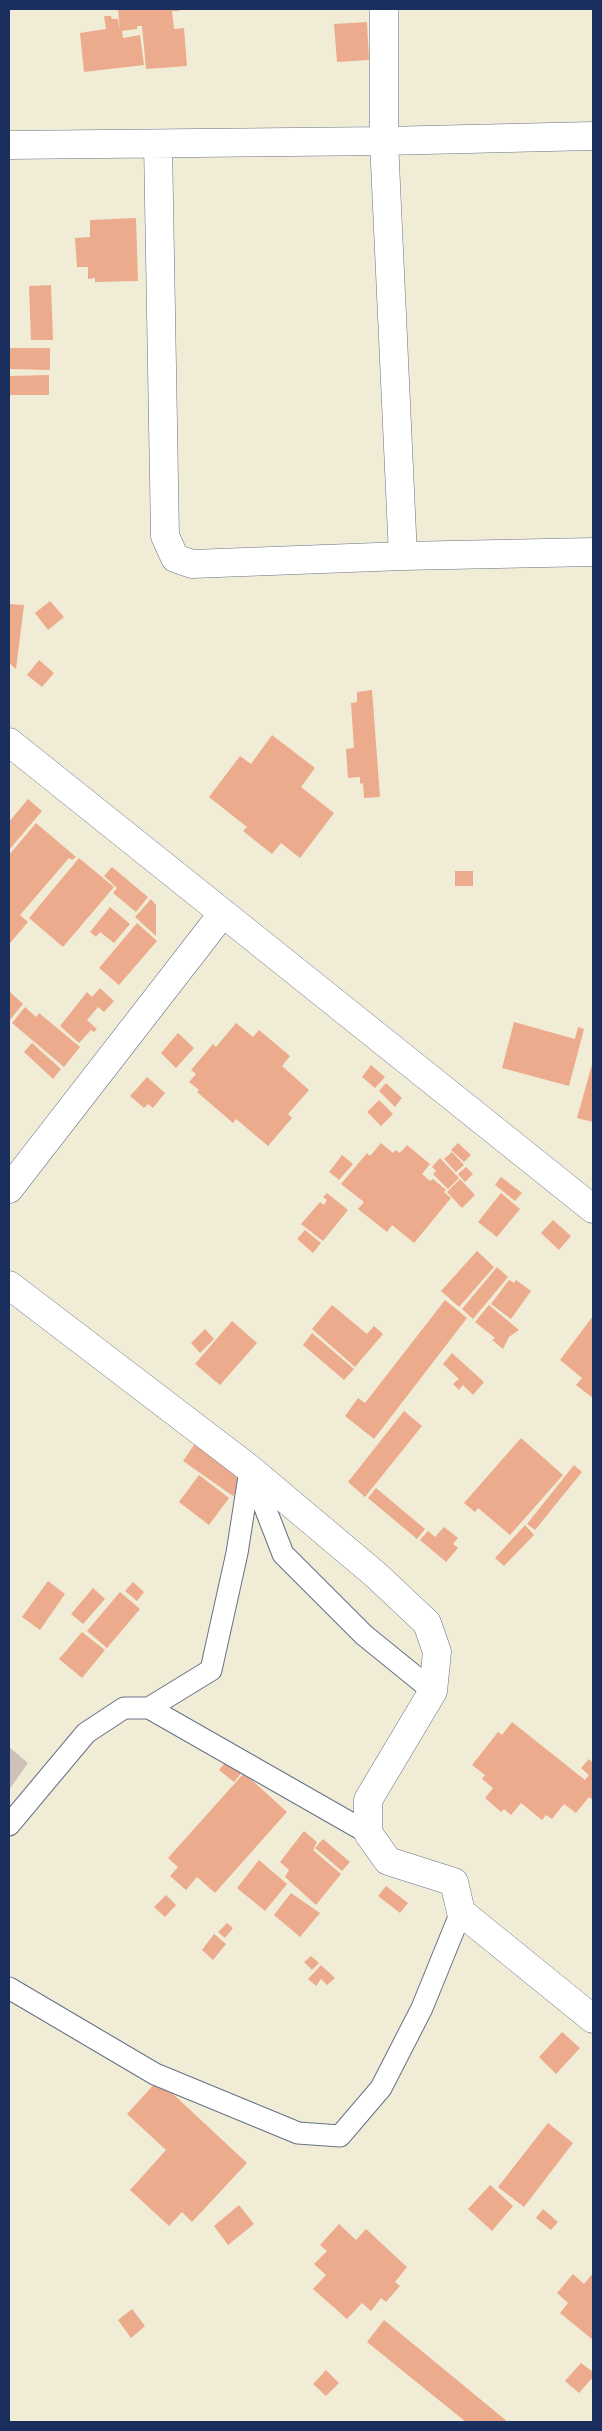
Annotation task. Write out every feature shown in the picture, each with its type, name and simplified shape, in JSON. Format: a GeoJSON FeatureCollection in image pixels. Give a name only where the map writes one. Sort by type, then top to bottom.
{"type":"FeatureCollection","features":[{"type":"Feature","properties":{"kind":"street"},"geometry":{"type":"LineString","coordinates":[[384,9],[384,141],[403,556]]}},
{"type":"Feature","properties":{"kind":"street"},"geometry":{"type":"LineString","coordinates":[[9,145],[384,141],[593,136]]}},
{"type":"Feature","properties":{"kind":"street"},"geometry":{"type":"LineString","coordinates":[[158,144],[165,536],[175,558],[192,564],[403,556],[593,552]]}},
{"type":"Feature","properties":{"kind":"street"},"geometry":{"type":"LineString","coordinates":[[9,742],[593,1209]]}},
{"type":"Feature","properties":{"kind":"street"},"geometry":{"type":"LineString","coordinates":[[9,1189],[223,913]]}},
{"type":"Feature","properties":{"kind":"street"},"geometry":{"type":"LineString","coordinates":[[9,1285],[250,1469],[376,1575],[427,1623],[437,1652],[433,1691],[368,1800],[368,1833],[388,1861],[454,1882],[461,1912],[593,2019]]}},
{"type":"Feature","properties":{"kind":"lane"},"geometry":{"type":"LineString","coordinates":[[250,1469],[283,1554],[364,1634],[433,1691]]}},
{"type":"Feature","properties":{"kind":"lane"},"geometry":{"type":"LineString","coordinates":[[149,1708],[211,1670],[237,1553],[250,1469]]}},
{"type":"Feature","properties":{"kind":"lane"},"geometry":{"type":"LineString","coordinates":[[9,1825],[86,1733],[124,1708],[149,1708],[368,1833]]}},
{"type":"Feature","properties":{"kind":"lane"},"geometry":{"type":"LineString","coordinates":[[9,1988],[155,2074],[298,2133],[340,2136],[381,2088],[422,2008],[461,1912]]}},
{"type":"Feature","properties":{"kind":"shaded area"},"geometry":{"type":"Polygon","coordinates":[[[9,1747],[28,1763],[9,1790],[9,1747]]]}},
{"type":"Feature","properties":{"kind":"building"},"geometry":{"type":"Polygon","coordinates":[[[118,9],[179,9],[179,11],[172,11],[174,29],[184,28],[187,66],[146,69],[142,26],[137,26],[137,29],[122,31],[123,38],[140,35],[144,65],[84,72],[80,33],[106,29],[104,16],[118,19],[120,31],[118,9]]]}},
{"type":"Feature","properties":{"kind":"building"},"geometry":{"type":"Polygon","coordinates":[[[367,22],[369,60],[337,62],[334,24],[367,22]]]}},
{"type":"Feature","properties":{"kind":"building"},"geometry":{"type":"Polygon","coordinates":[[[136,218],[138,281],[95,282],[95,278],[88,279],[88,267],[77,267],[75,238],[90,237],[90,220],[136,218]]]}},
{"type":"Feature","properties":{"kind":"building"},"geometry":{"type":"Polygon","coordinates":[[[51,285],[53,340],[31,340],[29,286],[51,285]]]}},
{"type":"Feature","properties":{"kind":"building"},"geometry":{"type":"Polygon","coordinates":[[[9,348],[50,348],[50,370],[9,369],[9,348]]]}},
{"type":"Feature","properties":{"kind":"building"},"geometry":{"type":"Polygon","coordinates":[[[49,375],[49,395],[9,395],[9,376],[49,375]]]}},
{"type":"Feature","properties":{"kind":"building"},"geometry":{"type":"Polygon","coordinates":[[[50,601],[64,617],[48,630],[35,613],[50,601]]]}},
{"type":"Feature","properties":{"kind":"building"},"geometry":{"type":"Polygon","coordinates":[[[9,604],[24,605],[16,669],[9,663],[9,604]]]}},
{"type":"Feature","properties":{"kind":"building"},"geometry":{"type":"Polygon","coordinates":[[[39,660],[54,673],[42,687],[27,675],[39,660]]]}},
{"type":"Feature","properties":{"kind":"building"},"geometry":{"type":"Polygon","coordinates":[[[372,690],[380,797],[364,798],[363,783],[360,784],[360,777],[348,778],[346,749],[354,748],[351,703],[357,702],[357,692],[372,690]]]}},
{"type":"Feature","properties":{"kind":"building"},"geometry":{"type":"Polygon","coordinates":[[[272,735],[315,768],[301,787],[334,813],[300,858],[281,843],[272,854],[243,831],[247,827],[209,797],[240,756],[251,764],[272,735]]]}},
{"type":"Feature","properties":{"kind":"building"},"geometry":{"type":"Polygon","coordinates":[[[28,799],[42,811],[9,850],[9,822],[28,799]]]}},
{"type":"Feature","properties":{"kind":"building"},"geometry":{"type":"Polygon","coordinates":[[[36,823],[76,857],[72,860],[69,858],[20,915],[28,922],[10,943],[9,855],[36,823]]]}},
{"type":"Feature","properties":{"kind":"building"},"geometry":{"type":"Polygon","coordinates":[[[79,858],[114,887],[63,947],[29,918],[79,858]]]}},
{"type":"Feature","properties":{"kind":"building"},"geometry":{"type":"Polygon","coordinates":[[[112,867],[148,897],[136,912],[113,893],[117,888],[104,876],[112,867]]]}},
{"type":"Feature","properties":{"kind":"building"},"geometry":{"type":"Polygon","coordinates":[[[455,871],[473,871],[473,886],[455,886],[455,871]]]}},
{"type":"Feature","properties":{"kind":"building"},"geometry":{"type":"Polygon","coordinates":[[[151,899],[156,905],[156,936],[135,917],[151,899]]]}},
{"type":"Feature","properties":{"kind":"building"},"geometry":{"type":"Polygon","coordinates":[[[110,907],[130,924],[114,943],[100,932],[96,937],[90,932],[110,907]]]}},
{"type":"Feature","properties":{"kind":"building"},"geometry":{"type":"Polygon","coordinates":[[[137,923],[157,941],[119,985],[99,968],[137,923]]]}},
{"type":"Feature","properties":{"kind":"building"},"geometry":{"type":"Polygon","coordinates":[[[100,988],[114,1001],[104,1012],[98,1007],[87,1020],[97,1029],[94,1032],[91,1030],[79,1043],[60,1026],[87,992],[92,997],[100,988]]]}},
{"type":"Feature","properties":{"kind":"building"},"geometry":{"type":"Polygon","coordinates":[[[9,991],[23,1004],[9,1021],[9,991]]]}},
{"type":"Feature","properties":{"kind":"building"},"geometry":{"type":"Polygon","coordinates":[[[25,1007],[36,1017],[39,1013],[80,1047],[64,1067],[12,1023],[25,1007]]]}},
{"type":"Feature","properties":{"kind":"building"},"geometry":{"type":"Polygon","coordinates":[[[514,1022],[575,1039],[578,1027],[584,1029],[569,1086],[502,1068],[514,1022]]]}},
{"type":"Feature","properties":{"kind":"building"},"geometry":{"type":"Polygon","coordinates":[[[236,1023],[253,1037],[259,1030],[290,1056],[282,1066],[309,1090],[288,1114],[292,1118],[268,1146],[236,1119],[233,1123],[197,1092],[199,1090],[189,1082],[196,1074],[191,1070],[213,1044],[216,1047],[236,1023]]]}},
{"type":"Feature","properties":{"kind":"building"},"geometry":{"type":"Polygon","coordinates":[[[178,1033],[194,1048],[176,1068],[161,1053],[178,1033]]]}},
{"type":"Feature","properties":{"kind":"building"},"geometry":{"type":"Polygon","coordinates":[[[32,1043],[61,1069],[53,1079],[24,1052],[32,1043]]]}},
{"type":"Feature","properties":{"kind":"building"},"geometry":{"type":"Polygon","coordinates":[[[593,1061],[593,1122],[577,1118],[593,1061]]]}},
{"type":"Feature","properties":{"kind":"building"},"geometry":{"type":"Polygon","coordinates":[[[371,1065],[385,1077],[375,1088],[362,1077],[371,1065]]]}},
{"type":"Feature","properties":{"kind":"building"},"geometry":{"type":"Polygon","coordinates":[[[147,1077],[165,1093],[153,1108],[148,1104],[144,1108],[130,1096],[147,1077]]]}},
{"type":"Feature","properties":{"kind":"building"},"geometry":{"type":"Polygon","coordinates":[[[386,1083],[402,1098],[395,1107],[379,1091],[386,1083]]]}},
{"type":"Feature","properties":{"kind":"building"},"geometry":{"type":"Polygon","coordinates":[[[379,1100],[393,1114],[381,1126],[367,1112],[379,1100]]]}},
{"type":"Feature","properties":{"kind":"building"},"geometry":{"type":"Polygon","coordinates":[[[381,1143],[393,1153],[396,1150],[400,1153],[407,1145],[430,1164],[422,1174],[430,1181],[433,1179],[446,1190],[444,1192],[451,1198],[414,1243],[392,1225],[387,1232],[358,1209],[364,1202],[341,1184],[367,1153],[370,1156],[381,1143]]]}},
{"type":"Feature","properties":{"kind":"building"},"geometry":{"type":"Polygon","coordinates":[[[458,1143],[471,1155],[464,1162],[451,1150],[458,1143]]]}},
{"type":"Feature","properties":{"kind":"building"},"geometry":{"type":"Polygon","coordinates":[[[452,1152],[464,1165],[456,1172],[444,1159],[452,1152]]]}},
{"type":"Feature","properties":{"kind":"building"},"geometry":{"type":"Polygon","coordinates":[[[342,1155],[353,1164],[339,1180],[329,1172],[342,1155]]]}},
{"type":"Feature","properties":{"kind":"building"},"geometry":{"type":"Polygon","coordinates":[[[440,1158],[459,1178],[448,1189],[433,1174],[436,1171],[432,1167],[440,1158]]]}},
{"type":"Feature","properties":{"kind":"building"},"geometry":{"type":"Polygon","coordinates":[[[466,1167],[473,1174],[465,1182],[458,1174],[466,1167]]]}},
{"type":"Feature","properties":{"kind":"building"},"geometry":{"type":"Polygon","coordinates":[[[501,1177],[522,1193],[515,1201],[495,1185],[501,1177]]]}},
{"type":"Feature","properties":{"kind":"building"},"geometry":{"type":"Polygon","coordinates":[[[460,1179],[475,1195],[462,1208],[447,1192],[460,1179]]]}},
{"type":"Feature","properties":{"kind":"building"},"geometry":{"type":"Polygon","coordinates":[[[327,1193],[348,1210],[323,1241],[301,1224],[320,1202],[324,1205],[327,1200],[323,1197],[327,1193]]]}},
{"type":"Feature","properties":{"kind":"building"},"geometry":{"type":"Polygon","coordinates":[[[501,1193],[520,1209],[497,1237],[478,1222],[501,1193]]]}},
{"type":"Feature","properties":{"kind":"building"},"geometry":{"type":"Polygon","coordinates":[[[553,1220],[571,1236],[559,1250],[541,1233],[553,1220]]]}},
{"type":"Feature","properties":{"kind":"building"},"geometry":{"type":"Polygon","coordinates":[[[305,1230],[321,1243],[313,1253],[297,1239],[305,1230]]]}},
{"type":"Feature","properties":{"kind":"building"},"geometry":{"type":"Polygon","coordinates":[[[477,1251],[494,1267],[459,1307],[441,1291],[477,1251]]]}},
{"type":"Feature","properties":{"kind":"building"},"geometry":{"type":"Polygon","coordinates":[[[497,1267],[508,1277],[473,1319],[462,1309],[497,1267]]]}},
{"type":"Feature","properties":{"kind":"building"},"geometry":{"type":"Polygon","coordinates":[[[509,1280],[514,1283],[516,1280],[531,1291],[511,1319],[491,1304],[509,1280]]]}},
{"type":"Feature","properties":{"kind":"building"},"geometry":{"type":"Polygon","coordinates":[[[445,1300],[467,1318],[374,1439],[345,1416],[358,1398],[365,1403],[445,1300]]]}},
{"type":"Feature","properties":{"kind":"building"},"geometry":{"type":"Polygon","coordinates":[[[332,1305],[367,1334],[374,1326],[383,1334],[355,1367],[312,1329],[332,1305]]]}},
{"type":"Feature","properties":{"kind":"building"},"geometry":{"type":"Polygon","coordinates":[[[489,1305],[519,1330],[509,1337],[503,1349],[492,1340],[495,1338],[475,1322],[489,1305]]]}},
{"type":"Feature","properties":{"kind":"building"},"geometry":{"type":"Polygon","coordinates":[[[593,1316],[593,1398],[576,1385],[582,1378],[560,1360],[593,1316]]]}},
{"type":"Feature","properties":{"kind":"building"},"geometry":{"type":"Polygon","coordinates":[[[232,1321],[257,1343],[220,1385],[195,1364],[232,1321]]]}},
{"type":"Feature","properties":{"kind":"building"},"geometry":{"type":"Polygon","coordinates":[[[205,1329],[214,1339],[200,1353],[191,1343],[205,1329]]]}},
{"type":"Feature","properties":{"kind":"building"},"geometry":{"type":"Polygon","coordinates":[[[312,1333],[354,1369],[344,1380],[303,1345],[312,1333]]]}},
{"type":"Feature","properties":{"kind":"building"},"geometry":{"type":"Polygon","coordinates":[[[452,1353],[484,1382],[473,1395],[463,1385],[459,1390],[453,1384],[459,1379],[443,1364],[452,1353]]]}},
{"type":"Feature","properties":{"kind":"building"},"geometry":{"type":"Polygon","coordinates":[[[404,1411],[422,1426],[365,1497],[348,1482],[404,1411]]]}},
{"type":"Feature","properties":{"kind":"building"},"geometry":{"type":"Polygon","coordinates":[[[521,1438],[563,1475],[510,1535],[478,1508],[475,1512],[464,1503],[521,1438]]]}},
{"type":"Feature","properties":{"kind":"building"},"geometry":{"type":"Polygon","coordinates":[[[196,1442],[244,1480],[233,1496],[183,1461],[196,1442]]]}},
{"type":"Feature","properties":{"kind":"building"},"geometry":{"type":"Polygon","coordinates":[[[574,1465],[582,1472],[535,1530],[527,1524],[574,1465]]]}},
{"type":"Feature","properties":{"kind":"building"},"geometry":{"type":"Polygon","coordinates":[[[199,1475],[229,1498],[209,1525],[179,1502],[199,1475]]]}},
{"type":"Feature","properties":{"kind":"building"},"geometry":{"type":"Polygon","coordinates":[[[376,1488],[425,1529],[417,1539],[368,1498],[376,1488]]]}},
{"type":"Feature","properties":{"kind":"building"},"geometry":{"type":"Polygon","coordinates":[[[525,1525],[534,1535],[504,1566],[495,1558],[525,1525]]]}},
{"type":"Feature","properties":{"kind":"building"},"geometry":{"type":"Polygon","coordinates":[[[444,1527],[458,1538],[453,1544],[458,1548],[446,1562],[420,1540],[428,1531],[435,1537],[444,1527]]]}},
{"type":"Feature","properties":{"kind":"building"},"geometry":{"type":"Polygon","coordinates":[[[48,1581],[65,1594],[40,1630],[22,1617],[48,1581]]]}},
{"type":"Feature","properties":{"kind":"building"},"geometry":{"type":"Polygon","coordinates":[[[133,1582],[144,1592],[137,1601],[125,1591],[133,1582]]]}},
{"type":"Feature","properties":{"kind":"building"},"geometry":{"type":"Polygon","coordinates":[[[93,1588],[105,1599],[83,1624],[71,1614],[93,1588]]]}},
{"type":"Feature","properties":{"kind":"building"},"geometry":{"type":"Polygon","coordinates":[[[120,1592],[140,1609],[107,1648],[87,1631],[120,1592]]]}},
{"type":"Feature","properties":{"kind":"building"},"geometry":{"type":"Polygon","coordinates":[[[82,1632],[105,1650],[82,1678],[59,1659],[82,1632]]]}},
{"type":"Feature","properties":{"kind":"building"},"geometry":{"type":"Polygon","coordinates":[[[512,1722],[585,1780],[589,1775],[581,1768],[589,1759],[593,1763],[593,1800],[589,1797],[576,1813],[564,1804],[552,1819],[546,1815],[542,1820],[521,1803],[511,1815],[504,1809],[501,1812],[485,1798],[493,1788],[482,1779],[485,1775],[472,1765],[498,1732],[502,1735],[512,1722]]]}},
{"type":"Feature","properties":{"kind":"building"},"geometry":{"type":"Polygon","coordinates":[[[228,1759],[243,1771],[234,1782],[219,1770],[228,1759]]]}},
{"type":"Feature","properties":{"kind":"building"},"geometry":{"type":"Polygon","coordinates":[[[244,1773],[287,1812],[215,1893],[197,1877],[186,1890],[170,1876],[178,1867],[168,1858],[244,1773]]]}},
{"type":"Feature","properties":{"kind":"building"},"geometry":{"type":"Polygon","coordinates":[[[304,1831],[317,1842],[313,1850],[341,1874],[316,1905],[285,1877],[289,1870],[280,1862],[304,1831]]]}},
{"type":"Feature","properties":{"kind":"building"},"geometry":{"type":"Polygon","coordinates":[[[323,1839],[350,1862],[342,1871],[315,1848],[323,1839]]]}},
{"type":"Feature","properties":{"kind":"building"},"geometry":{"type":"Polygon","coordinates":[[[259,1860],[287,1884],[265,1911],[237,1888],[259,1860]]]}},
{"type":"Feature","properties":{"kind":"building"},"geometry":{"type":"Polygon","coordinates":[[[386,1886],[408,1903],[400,1913],[378,1896],[386,1886]]]}},
{"type":"Feature","properties":{"kind":"building"},"geometry":{"type":"Polygon","coordinates":[[[291,1893],[320,1913],[300,1937],[274,1915],[291,1893]]]}},
{"type":"Feature","properties":{"kind":"building"},"geometry":{"type":"Polygon","coordinates":[[[166,1895],[176,1905],[165,1917],[154,1907],[166,1895]]]}},
{"type":"Feature","properties":{"kind":"building"},"geometry":{"type":"Polygon","coordinates":[[[227,1923],[233,1928],[225,1938],[218,1932],[227,1923]]]}},
{"type":"Feature","properties":{"kind":"building"},"geometry":{"type":"Polygon","coordinates":[[[214,1934],[226,1944],[213,1960],[202,1950],[214,1934]]]}},
{"type":"Feature","properties":{"kind":"building"},"geometry":{"type":"Polygon","coordinates":[[[311,1956],[319,1963],[312,1970],[304,1962],[311,1956]]]}},
{"type":"Feature","properties":{"kind":"building"},"geometry":{"type":"Polygon","coordinates":[[[321,1965],[335,1978],[327,1985],[321,1979],[316,1986],[308,1979],[321,1965]]]}},
{"type":"Feature","properties":{"kind":"building"},"geometry":{"type":"Polygon","coordinates":[[[562,2032],[580,2048],[556,2074],[539,2057],[562,2032]]]}},
{"type":"Feature","properties":{"kind":"building"},"geometry":{"type":"Polygon","coordinates":[[[158,2080],[247,2163],[192,2222],[182,2212],[169,2226],[130,2190],[166,2150],[127,2114],[158,2080]]]}},
{"type":"Feature","properties":{"kind":"building"},"geometry":{"type":"Polygon","coordinates":[[[548,2123],[573,2143],[524,2207],[498,2187],[548,2123]]]}},
{"type":"Feature","properties":{"kind":"building"},"geometry":{"type":"Polygon","coordinates":[[[490,2185],[513,2206],[492,2231],[468,2209],[490,2185]]]}},
{"type":"Feature","properties":{"kind":"building"},"geometry":{"type":"Polygon","coordinates":[[[239,2205],[254,2224],[228,2245],[214,2226],[239,2205]]]}},
{"type":"Feature","properties":{"kind":"building"},"geometry":{"type":"Polygon","coordinates":[[[543,2209],[558,2222],[551,2230],[536,2218],[543,2209]]]}},
{"type":"Feature","properties":{"kind":"building"},"geometry":{"type":"Polygon","coordinates":[[[339,2224],[356,2240],[366,2229],[407,2267],[395,2282],[400,2286],[386,2302],[381,2298],[371,2311],[362,2303],[347,2319],[313,2289],[326,2275],[314,2264],[327,2251],[320,2245],[339,2224]]]}},
{"type":"Feature","properties":{"kind":"building"},"geometry":{"type":"Polygon","coordinates":[[[593,2273],[593,2340],[560,2313],[568,2303],[557,2293],[573,2274],[584,2284],[593,2273]]]}},
{"type":"Feature","properties":{"kind":"building"},"geometry":{"type":"Polygon","coordinates":[[[132,2309],[145,2326],[131,2338],[118,2320],[132,2309]]]}},
{"type":"Feature","properties":{"kind":"building"},"geometry":{"type":"Polygon","coordinates":[[[384,2320],[508,2422],[466,2422],[367,2342],[384,2320]]]}},
{"type":"Feature","properties":{"kind":"building"},"geometry":{"type":"Polygon","coordinates":[[[581,2363],[593,2372],[593,2377],[579,2393],[565,2381],[581,2363]]]}},
{"type":"Feature","properties":{"kind":"building"},"geometry":{"type":"Polygon","coordinates":[[[326,2370],[339,2383],[326,2396],[313,2384],[326,2370]]]}}]}
